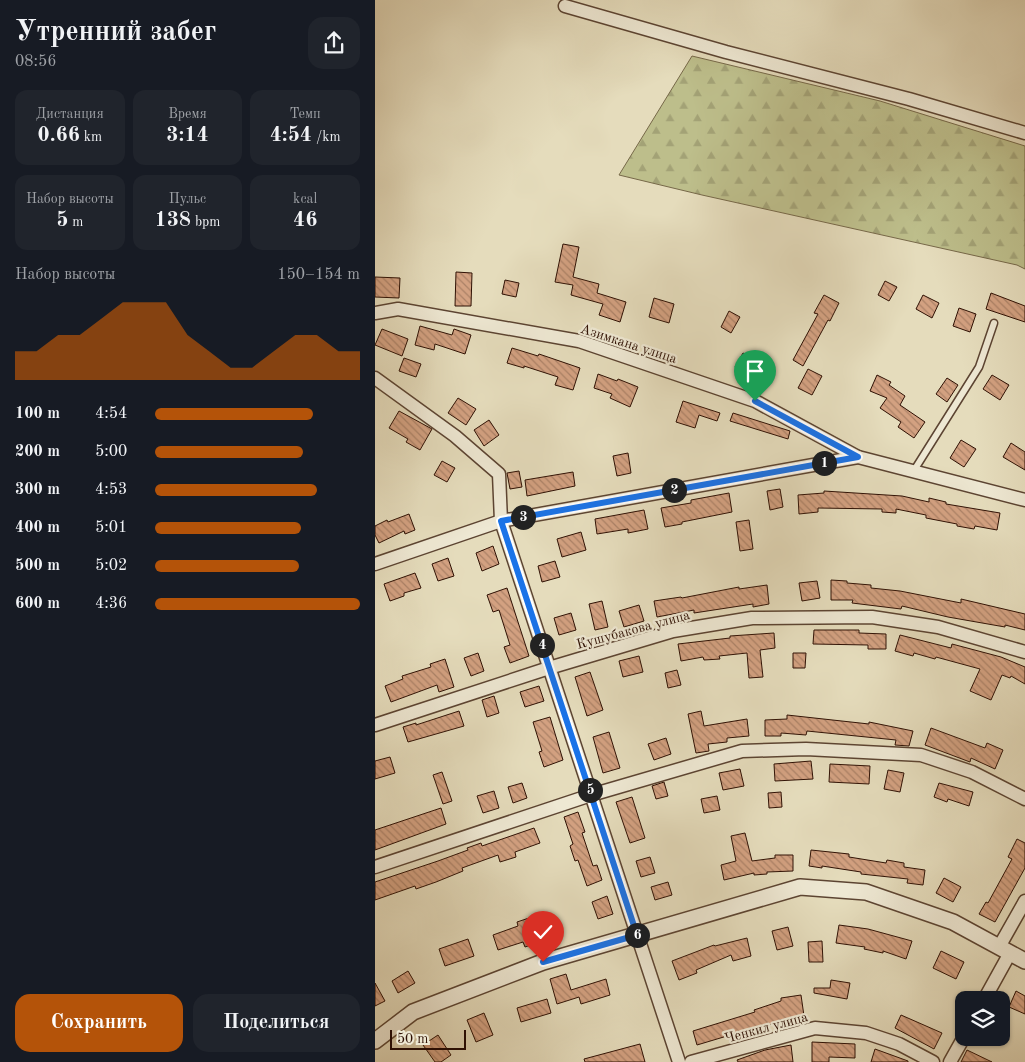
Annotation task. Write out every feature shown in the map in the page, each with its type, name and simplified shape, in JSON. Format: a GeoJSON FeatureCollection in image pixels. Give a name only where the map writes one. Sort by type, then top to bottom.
{"type":"FeatureCollection","features":[{"type":"Feature","properties":{"kind":"street"},"geometry":{"type":"LineString","coordinates":[[565,6],[726,52],[909,99],[1025,133]]}},
{"type":"Feature","properties":{"kind":"street","name":"Азимкана улица"},"geometry":{"type":"LineString","coordinates":[[375,313],[398,309],[579,341],[755,401],[858,457]]}},
{"type":"Feature","properties":{"kind":"street"},"geometry":{"type":"LineString","coordinates":[[375,378],[455,436],[499,474],[501,521],[679,1062]]}},
{"type":"Feature","properties":{"kind":"street"},"geometry":{"type":"LineString","coordinates":[[375,564],[501,521],[858,457],[1025,500]]}},
{"type":"Feature","properties":{"kind":"street","name":"Кушубакова улица"},"geometry":{"type":"LineString","coordinates":[[375,725],[549,668],[673,631],[752,618],[872,617],[938,627],[1025,652]]}},
{"type":"Feature","properties":{"kind":"street"},"geometry":{"type":"LineString","coordinates":[[375,867],[591,795],[741,751],[806,749],[921,755],[972,772],[1025,799]]}},
{"type":"Feature","properties":{"kind":"street"},"geometry":{"type":"LineString","coordinates":[[375,1041],[413,1012],[543,962],[800,887],[866,892],[953,922],[1025,961]]}},
{"type":"Feature","properties":{"kind":"street"},"geometry":{"type":"LineString","coordinates":[[988,991],[1025,901]]}},
{"type":"Feature","properties":{"kind":"street","name":"Ченкил улица"},"geometry":{"type":"LineString","coordinates":[[691,1062],[815,1028],[866,1032],[899,1044],[933,1062]]}},
{"type":"Feature","properties":{"kind":"street"},"geometry":{"type":"LineString","coordinates":[[950,1062],[959,1046]]}},
{"type":"Feature","properties":{"kind":"lane"},"geometry":{"type":"LineString","coordinates":[[913,472],[979,367],[994,323]]}},
{"type":"Feature","properties":{"kind":"green space"},"geometry":{"type":"Polygon","coordinates":[[[692,56],[880,101],[1025,146],[1025,269],[1017,265],[619,175],[692,56]]]}},
{"type":"Feature","properties":{"kind":"building"},"geometry":{"type":"Polygon","coordinates":[[[563,244],[579,247],[573,277],[599,284],[597,293],[626,302],[620,322],[599,315],[603,304],[571,295],[573,285],[555,282],[563,244]]]}},
{"type":"Feature","properties":{"kind":"building"},"geometry":{"type":"Polygon","coordinates":[[[456,272],[472,273],[471,306],[455,306],[456,272]]]}},
{"type":"Feature","properties":{"kind":"building"},"geometry":{"type":"Polygon","coordinates":[[[375,277],[400,278],[399,298],[375,297],[375,277]]]}},
{"type":"Feature","properties":{"kind":"building"},"geometry":{"type":"Polygon","coordinates":[[[505,280],[519,283],[516,297],[502,294],[505,280]]]}},
{"type":"Feature","properties":{"kind":"building"},"geometry":{"type":"Polygon","coordinates":[[[885,281],[897,287],[889,301],[878,295],[885,281]]]}},
{"type":"Feature","properties":{"kind":"building"},"geometry":{"type":"Polygon","coordinates":[[[991,293],[1025,306],[1025,322],[986,309],[991,293]]]}},
{"type":"Feature","properties":{"kind":"building"},"geometry":{"type":"Polygon","coordinates":[[[824,295],[839,303],[803,366],[793,360],[818,314],[814,313],[824,295]]]}},
{"type":"Feature","properties":{"kind":"building"},"geometry":{"type":"Polygon","coordinates":[[[923,295],[939,303],[932,318],[916,309],[923,295]]]}},
{"type":"Feature","properties":{"kind":"building"},"geometry":{"type":"Polygon","coordinates":[[[654,298],[674,304],[669,323],[649,317],[654,298]]]}},
{"type":"Feature","properties":{"kind":"building"},"geometry":{"type":"Polygon","coordinates":[[[959,308],[976,314],[970,332],[953,326],[959,308]]]}},
{"type":"Feature","properties":{"kind":"building"},"geometry":{"type":"Polygon","coordinates":[[[729,311],[740,317],[731,333],[721,327],[729,311]]]}},
{"type":"Feature","properties":{"kind":"building"},"geometry":{"type":"Polygon","coordinates":[[[420,326],[452,335],[454,329],[471,335],[465,354],[435,344],[434,350],[415,345],[420,326]]]}},
{"type":"Feature","properties":{"kind":"building"},"geometry":{"type":"Polygon","coordinates":[[[382,329],[408,339],[402,356],[375,345],[382,329]]]}},
{"type":"Feature","properties":{"kind":"building"},"geometry":{"type":"Polygon","coordinates":[[[512,348],[538,356],[539,354],[580,368],[573,390],[555,385],[558,377],[524,366],[524,368],[507,363],[512,348]]]}},
{"type":"Feature","properties":{"kind":"building"},"geometry":{"type":"Polygon","coordinates":[[[743,353],[757,360],[749,374],[735,367],[743,353]]]}},
{"type":"Feature","properties":{"kind":"building"},"geometry":{"type":"Polygon","coordinates":[[[404,358],[421,364],[416,377],[399,371],[404,358]]]}},
{"type":"Feature","properties":{"kind":"building"},"geometry":{"type":"Polygon","coordinates":[[[808,369],[822,376],[812,395],[798,388],[808,369]]]}},
{"type":"Feature","properties":{"kind":"building"},"geometry":{"type":"Polygon","coordinates":[[[598,374],[638,387],[630,407],[610,398],[612,394],[594,388],[598,374]]]}},
{"type":"Feature","properties":{"kind":"building"},"geometry":{"type":"Polygon","coordinates":[[[877,375],[891,382],[889,385],[905,396],[900,405],[925,422],[914,438],[898,427],[901,422],[880,408],[887,398],[870,391],[877,375]]]}},
{"type":"Feature","properties":{"kind":"building"},"geometry":{"type":"Polygon","coordinates":[[[992,375],[1009,385],[1000,400],[983,389],[992,375]]]}},
{"type":"Feature","properties":{"kind":"building"},"geometry":{"type":"Polygon","coordinates":[[[947,378],[958,385],[947,402],[936,394],[947,378]]]}},
{"type":"Feature","properties":{"kind":"building"},"geometry":{"type":"Polygon","coordinates":[[[458,398],[476,409],[466,425],[448,413],[458,398]]]}},
{"type":"Feature","properties":{"kind":"building"},"geometry":{"type":"Polygon","coordinates":[[[683,401],[720,413],[717,421],[699,415],[695,428],[676,422],[683,401]]]}},
{"type":"Feature","properties":{"kind":"building"},"geometry":{"type":"Polygon","coordinates":[[[399,411],[432,429],[420,450],[406,442],[408,439],[389,428],[399,411]]]}},
{"type":"Feature","properties":{"kind":"building"},"geometry":{"type":"Polygon","coordinates":[[[733,413],[790,431],[788,439],[730,421],[733,413]]]}},
{"type":"Feature","properties":{"kind":"building"},"geometry":{"type":"Polygon","coordinates":[[[489,420],[499,435],[484,446],[474,430],[489,420]]]}},
{"type":"Feature","properties":{"kind":"building"},"geometry":{"type":"Polygon","coordinates":[[[961,440],[976,449],[964,467],[950,458],[961,440]]]}},
{"type":"Feature","properties":{"kind":"building"},"geometry":{"type":"Polygon","coordinates":[[[1011,443],[1025,452],[1025,470],[1003,457],[1011,443]]]}},
{"type":"Feature","properties":{"kind":"building"},"geometry":{"type":"Polygon","coordinates":[[[628,453],[631,473],[617,476],[613,456],[628,453]]]}},
{"type":"Feature","properties":{"kind":"building"},"geometry":{"type":"Polygon","coordinates":[[[442,461],[455,468],[447,482],[434,475],[442,461]]]}},
{"type":"Feature","properties":{"kind":"building"},"geometry":{"type":"Polygon","coordinates":[[[519,471],[522,487],[510,489],[507,473],[519,471]]]}},
{"type":"Feature","properties":{"kind":"building"},"geometry":{"type":"Polygon","coordinates":[[[573,472],[575,486],[527,496],[525,480],[573,472]]]}},
{"type":"Feature","properties":{"kind":"building"},"geometry":{"type":"Polygon","coordinates":[[[780,489],[783,507],[770,510],[767,491],[780,489]]]}},
{"type":"Feature","properties":{"kind":"building"},"geometry":{"type":"Polygon","coordinates":[[[824,491],[902,496],[929,502],[929,498],[946,502],[946,504],[1000,513],[997,530],[975,526],[974,529],[957,526],[957,524],[926,518],[926,515],[896,509],[896,513],[882,512],[882,509],[818,508],[818,512],[799,514],[798,495],[824,493],[824,491]]]}},
{"type":"Feature","properties":{"kind":"building"},"geometry":{"type":"Polygon","coordinates":[[[729,493],[732,512],[665,527],[661,508],[691,503],[691,500],[729,493]]]}},
{"type":"Feature","properties":{"kind":"building"},"geometry":{"type":"Polygon","coordinates":[[[644,510],[648,529],[628,533],[628,529],[597,534],[595,519],[644,510]]]}},
{"type":"Feature","properties":{"kind":"building"},"geometry":{"type":"Polygon","coordinates":[[[409,514],[415,530],[405,534],[404,531],[379,543],[375,535],[375,526],[387,520],[388,522],[409,514]]]}},
{"type":"Feature","properties":{"kind":"building"},"geometry":{"type":"Polygon","coordinates":[[[749,520],[753,549],[740,551],[736,522],[749,520]]]}},
{"type":"Feature","properties":{"kind":"building"},"geometry":{"type":"Polygon","coordinates":[[[581,532],[586,550],[562,557],[557,539],[581,532]]]}},
{"type":"Feature","properties":{"kind":"building"},"geometry":{"type":"Polygon","coordinates":[[[493,546],[499,564],[482,571],[476,553],[493,546]]]}},
{"type":"Feature","properties":{"kind":"building"},"geometry":{"type":"Polygon","coordinates":[[[448,558],[454,576],[438,581],[432,564],[448,558]]]}},
{"type":"Feature","properties":{"kind":"building"},"geometry":{"type":"Polygon","coordinates":[[[555,561],[560,577],[542,582],[538,566],[555,561]]]}},
{"type":"Feature","properties":{"kind":"building"},"geometry":{"type":"Polygon","coordinates":[[[415,573],[421,588],[404,593],[404,596],[390,601],[384,584],[415,573]]]}},
{"type":"Feature","properties":{"kind":"building"},"geometry":{"type":"Polygon","coordinates":[[[831,580],[871,585],[871,588],[900,591],[961,603],[961,599],[1025,614],[1025,630],[1005,625],[1005,627],[948,617],[902,606],[901,609],[852,603],[853,600],[831,600],[831,580]]]}},
{"type":"Feature","properties":{"kind":"building"},"geometry":{"type":"Polygon","coordinates":[[[817,581],[820,598],[802,601],[799,583],[817,581]]]}},
{"type":"Feature","properties":{"kind":"building"},"geometry":{"type":"Polygon","coordinates":[[[767,585],[769,604],[753,607],[753,604],[694,613],[694,610],[657,617],[654,601],[682,598],[739,587],[739,589],[767,585]]]}},
{"type":"Feature","properties":{"kind":"building"},"geometry":{"type":"Polygon","coordinates":[[[507,588],[529,656],[510,663],[504,647],[510,645],[499,610],[493,612],[487,595],[507,588]]]}},
{"type":"Feature","properties":{"kind":"building"},"geometry":{"type":"Polygon","coordinates":[[[602,601],[608,627],[595,630],[589,604],[602,601]]]}},
{"type":"Feature","properties":{"kind":"building"},"geometry":{"type":"Polygon","coordinates":[[[639,605],[644,621],[624,627],[619,611],[639,605]]]}},
{"type":"Feature","properties":{"kind":"building"},"geometry":{"type":"Polygon","coordinates":[[[571,613],[576,630],[559,635],[554,618],[571,613]]]}},
{"type":"Feature","properties":{"kind":"building"},"geometry":{"type":"Polygon","coordinates":[[[814,630],[859,630],[859,633],[886,634],[886,649],[868,649],[868,645],[813,644],[814,630]]]}},
{"type":"Feature","properties":{"kind":"building"},"geometry":{"type":"Polygon","coordinates":[[[774,633],[775,648],[760,650],[763,677],[749,678],[747,653],[719,656],[720,659],[704,660],[703,657],[681,661],[678,644],[730,638],[730,636],[774,633]]]}},
{"type":"Feature","properties":{"kind":"building"},"geometry":{"type":"Polygon","coordinates":[[[900,635],[951,648],[952,644],[1001,657],[1025,667],[1025,684],[1011,676],[1010,678],[1002,675],[991,700],[970,691],[980,669],[936,657],[935,659],[914,653],[913,656],[895,651],[900,635]]]}},
{"type":"Feature","properties":{"kind":"building"},"geometry":{"type":"Polygon","coordinates":[[[478,653],[484,671],[471,676],[464,658],[478,653]]]}},
{"type":"Feature","properties":{"kind":"building"},"geometry":{"type":"Polygon","coordinates":[[[793,653],[806,653],[805,668],[793,668],[793,653]]]}},
{"type":"Feature","properties":{"kind":"building"},"geometry":{"type":"Polygon","coordinates":[[[639,656],[643,672],[623,677],[619,661],[639,656]]]}},
{"type":"Feature","properties":{"kind":"building"},"geometry":{"type":"Polygon","coordinates":[[[445,659],[454,687],[439,692],[437,685],[391,702],[385,686],[403,679],[402,676],[431,667],[430,664],[445,659]]]}},
{"type":"Feature","properties":{"kind":"building"},"geometry":{"type":"Polygon","coordinates":[[[677,670],[681,685],[668,688],[665,673],[677,670]]]}},
{"type":"Feature","properties":{"kind":"building"},"geometry":{"type":"Polygon","coordinates":[[[590,672],[603,710],[587,716],[575,677],[590,672]]]}},
{"type":"Feature","properties":{"kind":"building"},"geometry":{"type":"Polygon","coordinates":[[[539,686],[544,701],[525,707],[520,692],[539,686]]]}},
{"type":"Feature","properties":{"kind":"building"},"geometry":{"type":"Polygon","coordinates":[[[494,696],[499,713],[487,717],[482,700],[494,696]]]}},
{"type":"Feature","properties":{"kind":"building"},"geometry":{"type":"Polygon","coordinates":[[[459,711],[464,726],[408,742],[403,727],[416,723],[416,725],[459,711]]]}},
{"type":"Feature","properties":{"kind":"building"},"geometry":{"type":"Polygon","coordinates":[[[701,711],[704,726],[747,719],[749,736],[727,738],[727,742],[708,744],[709,751],[696,753],[688,714],[701,711]]]}},
{"type":"Feature","properties":{"kind":"building"},"geometry":{"type":"Polygon","coordinates":[[[787,715],[869,724],[869,722],[913,731],[909,746],[895,745],[896,740],[807,731],[806,735],[781,733],[781,736],[765,736],[765,720],[787,719],[787,715]]]}},
{"type":"Feature","properties":{"kind":"building"},"geometry":{"type":"Polygon","coordinates":[[[550,717],[563,760],[544,767],[539,752],[542,751],[533,722],[550,717]]]}},
{"type":"Feature","properties":{"kind":"building"},"geometry":{"type":"Polygon","coordinates":[[[931,728],[985,748],[987,743],[1003,750],[995,769],[971,758],[970,762],[925,745],[931,728]]]}},
{"type":"Feature","properties":{"kind":"building"},"geometry":{"type":"Polygon","coordinates":[[[609,732],[620,768],[603,773],[593,737],[609,732]]]}},
{"type":"Feature","properties":{"kind":"building"},"geometry":{"type":"Polygon","coordinates":[[[666,738],[671,754],[654,760],[648,744],[666,738]]]}},
{"type":"Feature","properties":{"kind":"building"},"geometry":{"type":"Polygon","coordinates":[[[390,757],[395,773],[375,779],[375,761],[390,757]]]}},
{"type":"Feature","properties":{"kind":"building"},"geometry":{"type":"Polygon","coordinates":[[[811,761],[813,779],[775,781],[774,764],[811,761]]]}},
{"type":"Feature","properties":{"kind":"building"},"geometry":{"type":"Polygon","coordinates":[[[830,764],[870,766],[869,784],[829,782],[830,764]]]}},
{"type":"Feature","properties":{"kind":"building"},"geometry":{"type":"Polygon","coordinates":[[[740,769],[744,786],[723,790],[719,773],[740,769]]]}},
{"type":"Feature","properties":{"kind":"building"},"geometry":{"type":"Polygon","coordinates":[[[888,770],[904,773],[900,792],[884,789],[888,770]]]}},
{"type":"Feature","properties":{"kind":"building"},"geometry":{"type":"Polygon","coordinates":[[[442,772],[452,801],[443,804],[433,775],[442,772]]]}},
{"type":"Feature","properties":{"kind":"building"},"geometry":{"type":"Polygon","coordinates":[[[664,782],[668,796],[656,799],[652,786],[664,782]]]}},
{"type":"Feature","properties":{"kind":"building"},"geometry":{"type":"Polygon","coordinates":[[[522,783],[527,798],[513,803],[508,787],[522,783]]]}},
{"type":"Feature","properties":{"kind":"building"},"geometry":{"type":"Polygon","coordinates":[[[939,783],[973,792],[969,806],[948,799],[947,802],[934,797],[939,783]]]}},
{"type":"Feature","properties":{"kind":"building"},"geometry":{"type":"Polygon","coordinates":[[[494,791],[499,808],[483,813],[477,796],[494,791]]]}},
{"type":"Feature","properties":{"kind":"building"},"geometry":{"type":"Polygon","coordinates":[[[781,792],[782,807],[769,808],[768,793],[781,792]]]}},
{"type":"Feature","properties":{"kind":"building"},"geometry":{"type":"Polygon","coordinates":[[[717,796],[720,810],[704,813],[701,799],[717,796]]]}},
{"type":"Feature","properties":{"kind":"building"},"geometry":{"type":"Polygon","coordinates":[[[632,797],[645,838],[630,843],[616,802],[632,797]]]}},
{"type":"Feature","properties":{"kind":"building"},"geometry":{"type":"Polygon","coordinates":[[[441,808],[446,824],[375,850],[375,830],[441,808]]]}},
{"type":"Feature","properties":{"kind":"building"},"geometry":{"type":"Polygon","coordinates":[[[578,812],[585,832],[582,833],[593,866],[597,865],[602,880],[587,886],[578,860],[575,861],[570,846],[573,844],[564,817],[578,812]]]}},
{"type":"Feature","properties":{"kind":"building"},"geometry":{"type":"Polygon","coordinates":[[[534,828],[540,843],[515,852],[516,857],[500,862],[498,855],[462,868],[463,871],[436,882],[416,889],[415,886],[375,900],[375,882],[468,850],[467,848],[481,843],[482,846],[534,828]]]}},
{"type":"Feature","properties":{"kind":"building"},"geometry":{"type":"Polygon","coordinates":[[[745,833],[752,861],[775,858],[775,855],[793,855],[793,871],[767,872],[767,874],[754,875],[754,873],[724,880],[721,865],[736,861],[731,836],[745,833]]]}},
{"type":"Feature","properties":{"kind":"building"},"geometry":{"type":"Polygon","coordinates":[[[1017,839],[1025,843],[1025,868],[995,922],[979,914],[986,902],[988,903],[1012,859],[1008,857],[1017,839]]]}},
{"type":"Feature","properties":{"kind":"building"},"geometry":{"type":"Polygon","coordinates":[[[811,850],[849,854],[849,857],[886,863],[887,860],[904,863],[904,867],[925,870],[923,885],[907,883],[908,879],[861,874],[861,872],[822,866],[822,868],[809,866],[811,850]]]}},
{"type":"Feature","properties":{"kind":"building"},"geometry":{"type":"Polygon","coordinates":[[[650,857],[655,873],[641,877],[636,861],[650,857]]]}},
{"type":"Feature","properties":{"kind":"building"},"geometry":{"type":"Polygon","coordinates":[[[944,878],[961,887],[953,902],[936,893],[944,878]]]}},
{"type":"Feature","properties":{"kind":"building"},"geometry":{"type":"Polygon","coordinates":[[[668,882],[672,895],[655,900],[651,887],[668,882]]]}},
{"type":"Feature","properties":{"kind":"building"},"geometry":{"type":"Polygon","coordinates":[[[607,896],[613,914],[598,919],[592,902],[607,896]]]}},
{"type":"Feature","properties":{"kind":"building"},"geometry":{"type":"Polygon","coordinates":[[[535,916],[544,940],[525,947],[523,942],[498,950],[493,935],[518,926],[517,922],[535,916]]]}},
{"type":"Feature","properties":{"kind":"building"},"geometry":{"type":"Polygon","coordinates":[[[839,925],[868,929],[912,941],[906,959],[883,951],[883,953],[864,949],[865,947],[836,943],[839,925]]]}},
{"type":"Feature","properties":{"kind":"building"},"geometry":{"type":"Polygon","coordinates":[[[788,927],[793,946],[777,950],[772,931],[788,927]]]}},
{"type":"Feature","properties":{"kind":"building"},"geometry":{"type":"Polygon","coordinates":[[[747,938],[751,956],[733,961],[731,955],[696,970],[697,973],[679,980],[672,961],[714,945],[747,938]]]}},
{"type":"Feature","properties":{"kind":"building"},"geometry":{"type":"Polygon","coordinates":[[[468,939],[474,956],[445,966],[439,949],[468,939]]]}},
{"type":"Feature","properties":{"kind":"building"},"geometry":{"type":"Polygon","coordinates":[[[822,941],[823,962],[809,962],[808,942],[822,941]]]}},
{"type":"Feature","properties":{"kind":"building"},"geometry":{"type":"Polygon","coordinates":[[[941,951],[964,962],[956,979],[933,968],[941,951]]]}},
{"type":"Feature","properties":{"kind":"building"},"geometry":{"type":"Polygon","coordinates":[[[408,971],[415,983],[398,993],[392,981],[408,971]]]}},
{"type":"Feature","properties":{"kind":"building"},"geometry":{"type":"Polygon","coordinates":[[[566,974],[571,990],[606,979],[610,995],[581,1004],[579,997],[557,1004],[550,979],[566,974]]]}},
{"type":"Feature","properties":{"kind":"building"},"geometry":{"type":"Polygon","coordinates":[[[831,980],[850,983],[847,999],[814,993],[814,988],[830,988],[831,980]]]}},
{"type":"Feature","properties":{"kind":"building"},"geometry":{"type":"Polygon","coordinates":[[[375,983],[385,1001],[375,1006],[375,983]]]}},
{"type":"Feature","properties":{"kind":"building"},"geometry":{"type":"Polygon","coordinates":[[[1016,991],[1025,996],[1025,1014],[1010,1007],[1016,991]]]}},
{"type":"Feature","properties":{"kind":"building"},"geometry":{"type":"Polygon","coordinates":[[[801,995],[804,1016],[780,1020],[728,1038],[727,1036],[697,1045],[693,1031],[755,1012],[754,1010],[781,1001],[781,998],[801,995]]]}},
{"type":"Feature","properties":{"kind":"building"},"geometry":{"type":"Polygon","coordinates":[[[547,999],[551,1013],[521,1022],[517,1008],[547,999]]]}},
{"type":"Feature","properties":{"kind":"building"},"geometry":{"type":"Polygon","coordinates":[[[484,1013],[493,1035],[476,1042],[467,1020],[484,1013]]]}},
{"type":"Feature","properties":{"kind":"building"},"geometry":{"type":"Polygon","coordinates":[[[901,1015],[942,1033],[934,1049],[895,1028],[901,1015]]]}},
{"type":"Feature","properties":{"kind":"building"},"geometry":{"type":"Polygon","coordinates":[[[438,1035],[451,1055],[441,1062],[435,1062],[423,1045],[438,1035]]]}},
{"type":"Feature","properties":{"kind":"building"},"geometry":{"type":"Polygon","coordinates":[[[812,1042],[855,1044],[855,1058],[829,1057],[829,1062],[812,1062],[812,1042]]]}},
{"type":"Feature","properties":{"kind":"building"},"geometry":{"type":"Polygon","coordinates":[[[640,1044],[645,1062],[585,1062],[584,1059],[640,1044]]]}},
{"type":"Feature","properties":{"kind":"building"},"geometry":{"type":"Polygon","coordinates":[[[791,1045],[793,1062],[738,1062],[737,1060],[765,1050],[791,1045]]]}},
{"type":"Feature","properties":{"kind":"building"},"geometry":{"type":"Polygon","coordinates":[[[875,1049],[908,1061],[908,1062],[871,1062],[875,1049]]]}},
{"type":"Feature","properties":{"kind":"building"},"geometry":{"type":"Polygon","coordinates":[[[967,1050],[992,1062],[961,1062],[967,1050]]]}},
{"type":"Feature","properties":{"kind":"route"},"geometry":{"type":"LineString","coordinates":[[543,962],[637,935],[501,521],[858,457],[755,401]]}}]}
